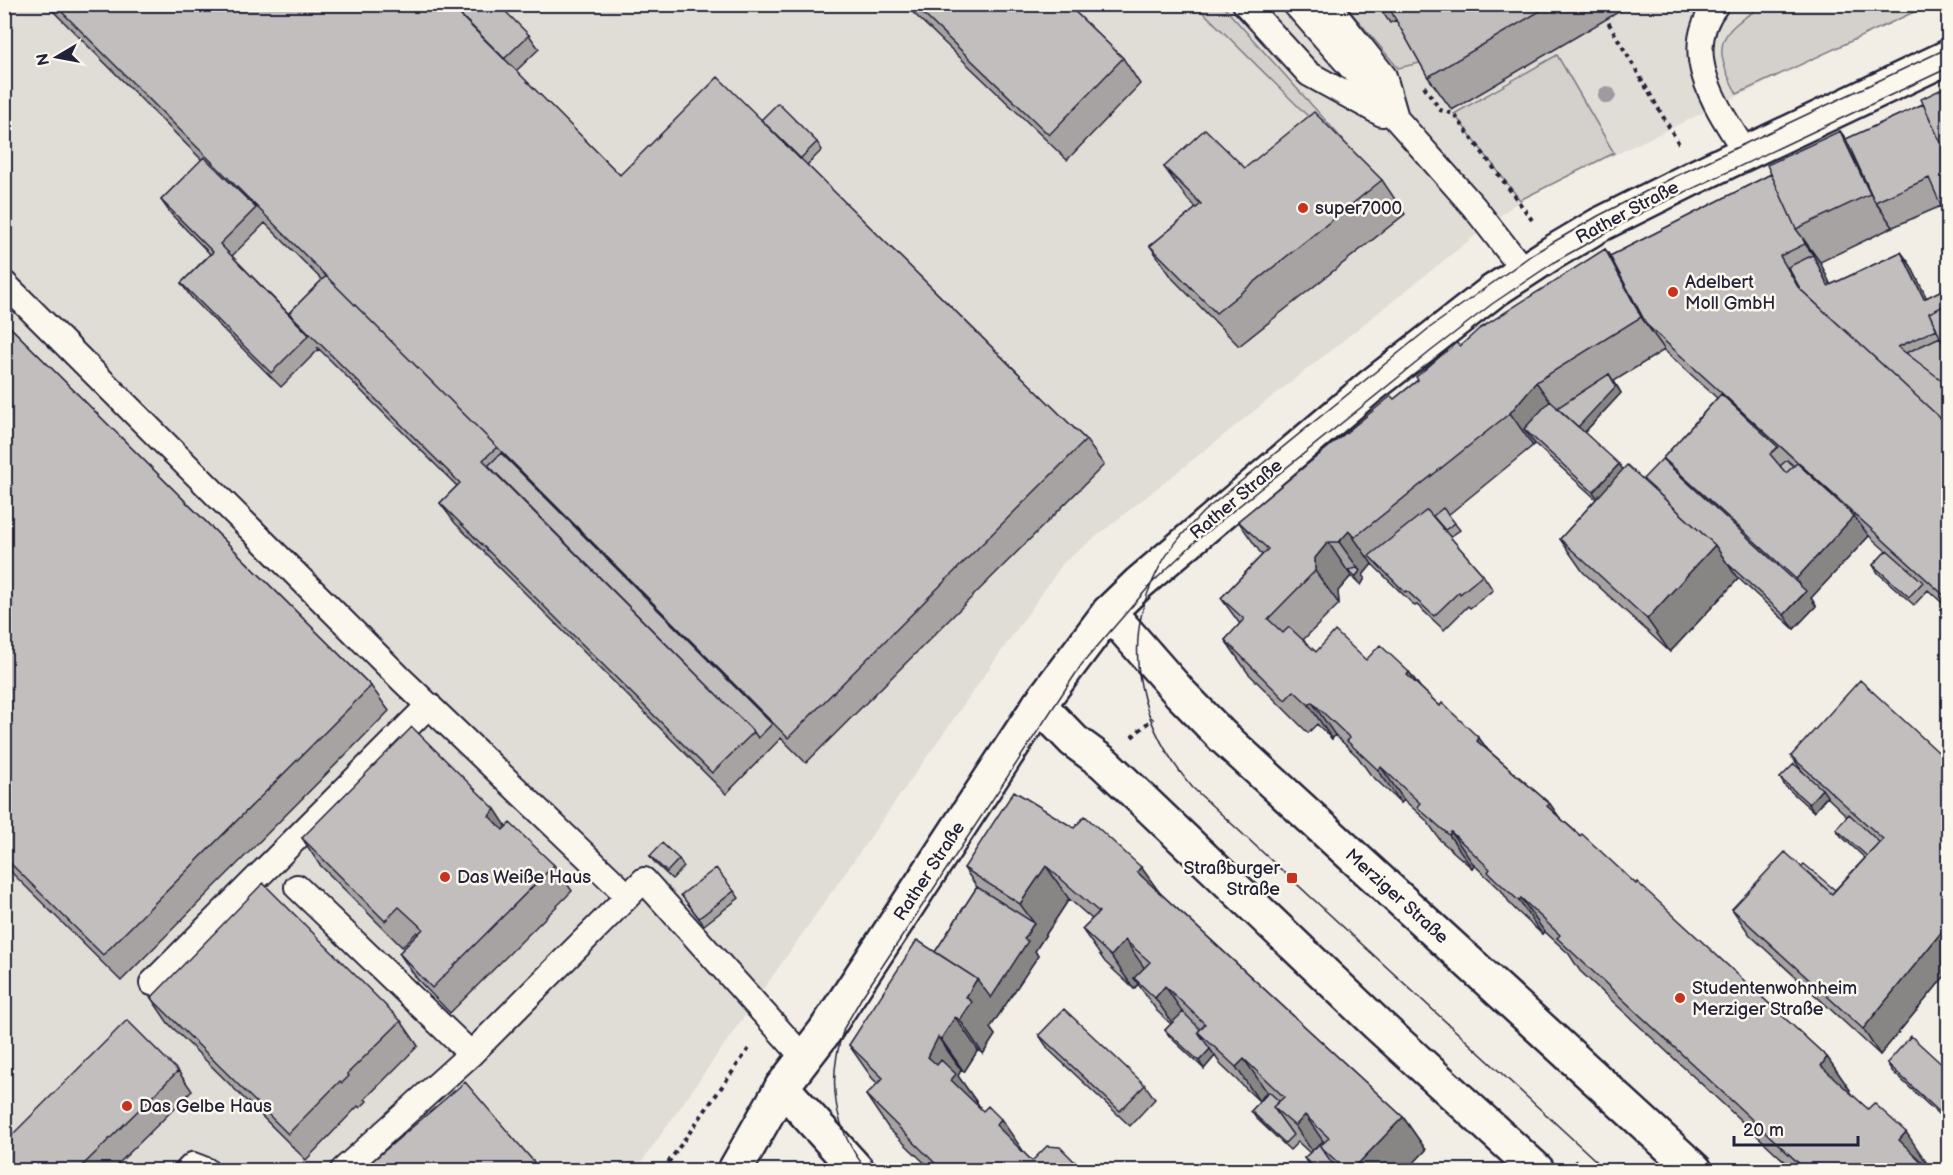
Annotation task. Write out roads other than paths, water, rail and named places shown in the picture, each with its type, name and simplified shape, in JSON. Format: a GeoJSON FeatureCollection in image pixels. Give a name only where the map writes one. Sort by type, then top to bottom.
{"type":"FeatureCollection","features":[{"type":"Feature","properties":{"kind":"street","name":"Rather Straße"},"geometry":{"type":"LineString","coordinates":[[735,1170],[782,1087],[885,940],[1038,705],[1109,612],[1178,547],[1370,387],[1491,292],[1552,253],[1599,225],[1695,177],[1948,57]]}},
{"type":"Feature","properties":{"kind":"street","name":"Merziger Straße"},"geometry":{"type":"LineString","coordinates":[[1109,612],[1180,693],[1222,736],[1695,1170]]}},
{"type":"Feature","properties":{"kind":"street"},"geometry":{"type":"LineString","coordinates":[[1038,705],[1074,741],[1104,763],[1377,1024],[1537,1170]]}},
{"type":"Feature","properties":{"kind":"street"},"geometry":{"type":"LineString","coordinates":[[782,1087],[857,1170]]}},
{"type":"Feature","properties":{"kind":"lane"},"geometry":{"type":"LineString","coordinates":[[1245,4],[1309,74],[1397,122]]}},
{"type":"Feature","properties":{"kind":"lane"},"geometry":{"type":"LineString","coordinates":[[1295,4],[1474,207],[1524,271]]}},
{"type":"Feature","properties":{"kind":"lane"},"geometry":{"type":"LineString","coordinates":[[1327,4],[1384,76],[1397,122]]}},
{"type":"Feature","properties":{"kind":"lane"},"geometry":{"type":"LineString","coordinates":[[1717,4],[1701,35],[1700,61],[1703,76],[1746,153]]}},
{"type":"Feature","properties":{"kind":"lane"},"geometry":{"type":"LineString","coordinates":[[4,283],[429,705],[628,896]]}},
{"type":"Feature","properties":{"kind":"lane"},"geometry":{"type":"LineString","coordinates":[[152,984],[429,705]]}},
{"type":"Feature","properties":{"kind":"lane"},"geometry":{"type":"LineString","coordinates":[[343,1170],[471,1054],[644,880],[804,1058]]}},
{"type":"Feature","properties":{"kind":"lane"},"geometry":{"type":"LineString","coordinates":[[297,887],[471,1054]]}},
{"type":"Feature","properties":{"kind":"lane"},"geometry":{"type":"LineString","coordinates":[[188,1170],[194,1165],[206,1170]]}},
{"type":"Feature","properties":{"kind":"tram line"},"geometry":{"type":"LineString","coordinates":[[1606,1170],[1193,788],[1175,765],[1160,740],[1141,686],[1138,658],[1139,630],[1145,602],[1165,557],[1203,512],[1428,329],[1533,254],[1598,216],[1674,177],[1948,48]]}},
{"type":"Feature","properties":{"kind":"tram line"},"geometry":{"type":"LineString","coordinates":[[867,1170],[846,1137],[836,1102],[836,1065],[844,1028],[862,997],[1082,664],[1153,582],[1198,539],[1431,351],[1492,304],[1556,261],[1643,212],[1948,68]]}},
{"type":"Feature","properties":{"kind":"place","name":"super7000"},"geometry":{"type":"Point","coordinates":[1303,208]}},
{"type":"Feature","properties":{"kind":"place","name":"Adelbert Moll GmbH"},"geometry":{"type":"Point","coordinates":[1673,292]}},
{"type":"Feature","properties":{"kind":"place","name":"Das Weiße Haus"},"geometry":{"type":"Point","coordinates":[445,877]}},
{"type":"Feature","properties":{"kind":"place","name":"Straßburger Straße"},"geometry":{"type":"Point","coordinates":[1292,878]}},
{"type":"Feature","properties":{"kind":"place","name":"Studentenwohnheim Merziger Straße"},"geometry":{"type":"Point","coordinates":[1680,998]}},
{"type":"Feature","properties":{"kind":"place","name":"Das Gelbe Haus"},"geometry":{"type":"Point","coordinates":[127,1106]}}]}
